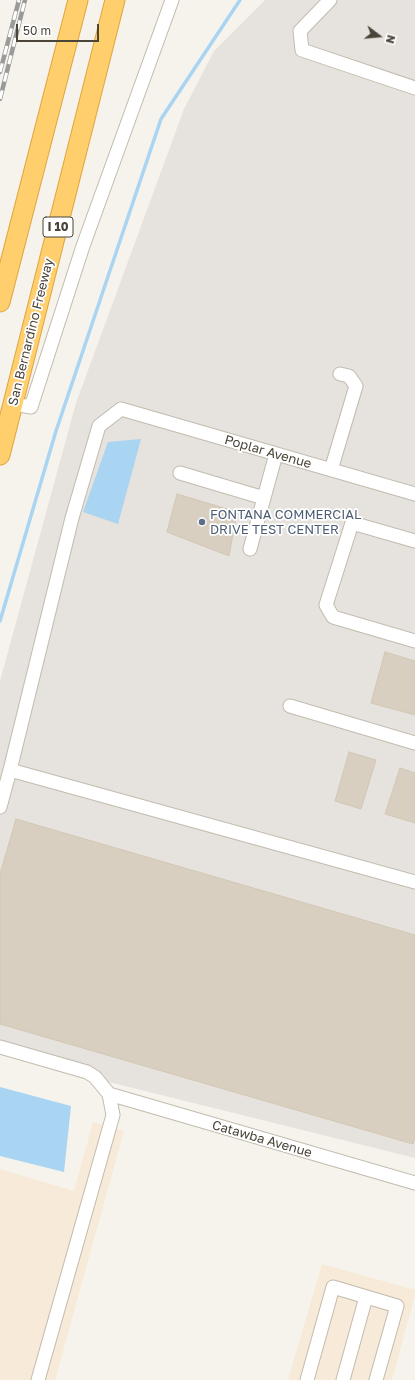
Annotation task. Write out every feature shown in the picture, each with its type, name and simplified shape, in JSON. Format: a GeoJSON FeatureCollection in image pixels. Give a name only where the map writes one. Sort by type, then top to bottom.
{"type":"FeatureCollection","features":[{"type":"Feature","properties":{"kind":"highway"},"geometry":{"type":"LineString","coordinates":[[0,302],[78,0]]}},
{"type":"Feature","properties":{"kind":"highway","name":"San Bernardino Freeway"},"geometry":{"type":"LineString","coordinates":[[0,454],[115,0]]}},
{"type":"Feature","properties":{"kind":"street"},"geometry":{"type":"LineString","coordinates":[[13,404],[30,407],[83,246],[172,0]]}},
{"type":"Feature","properties":{"kind":"street"},"geometry":{"type":"LineString","coordinates":[[330,0],[300,31],[302,50],[415,88]]}},
{"type":"Feature","properties":{"kind":"street"},"geometry":{"type":"LineString","coordinates":[[331,470],[356,386],[349,376],[340,374]]}},
{"type":"Feature","properties":{"kind":"street","name":"Poplar Avenue"},"geometry":{"type":"LineString","coordinates":[[10,770],[72,518],[99,426],[121,409],[415,494]]}},
{"type":"Feature","properties":{"kind":"street"},"geometry":{"type":"LineString","coordinates":[[250,549],[276,454]]}},
{"type":"Feature","properties":{"kind":"street"},"geometry":{"type":"LineString","coordinates":[[180,473],[264,498]]}},
{"type":"Feature","properties":{"kind":"street"},"geometry":{"type":"LineString","coordinates":[[415,541],[352,523],[326,606],[333,617],[415,641]]}},
{"type":"Feature","properties":{"kind":"street"},"geometry":{"type":"LineString","coordinates":[[290,706],[415,743]]}},
{"type":"Feature","properties":{"kind":"street"},"geometry":{"type":"LineString","coordinates":[[0,807],[10,770],[415,882]]}},
{"type":"Feature","properties":{"kind":"street"},"geometry":{"type":"LineString","coordinates":[[0,1047],[87,1072],[96,1077],[109,1094],[113,1115],[38,1380]]}},
{"type":"Feature","properties":{"kind":"street","name":"Catawba Avenue"},"geometry":{"type":"LineString","coordinates":[[109,1094],[415,1183]]}},
{"type":"Feature","properties":{"kind":"street"},"geometry":{"type":"LineString","coordinates":[[307,1380],[333,1287],[397,1306],[376,1380]]}},
{"type":"Feature","properties":{"kind":"street"},"geometry":{"type":"LineString","coordinates":[[343,1380],[366,1296]]}},
{"type":"Feature","properties":{"kind":"shaded area"},"geometry":{"type":"Polygon","coordinates":[[[265,0],[415,0],[415,1158],[0,1055],[0,681],[76,403],[184,109],[214,51],[265,0]]]}},
{"type":"Feature","properties":{"kind":"shaded area"},"geometry":{"type":"Polygon","coordinates":[[[93,1122],[124,1131],[55,1380],[0,1380],[0,1169],[74,1191],[93,1122]]]}},
{"type":"Feature","properties":{"kind":"shaded area"},"geometry":{"type":"Polygon","coordinates":[[[322,1264],[415,1290],[415,1295],[392,1380],[288,1380],[322,1264]]]}},
{"type":"Feature","properties":{"kind":"water"},"geometry":{"type":"Polygon","coordinates":[[[141,439],[118,524],[83,512],[108,442],[141,439]]]}},
{"type":"Feature","properties":{"kind":"water"},"geometry":{"type":"Polygon","coordinates":[[[0,1087],[71,1106],[64,1172],[0,1156],[0,1087]]]}},
{"type":"Feature","properties":{"kind":"building","name":"FONTANA COMMERCIAL DRIVE TEST CENTER"},"geometry":{"type":"Polygon","coordinates":[[[177,494],[237,512],[229,556],[167,532],[177,494]]]}},
{"type":"Feature","properties":{"kind":"building"},"geometry":{"type":"Polygon","coordinates":[[[385,652],[415,661],[415,715],[371,703],[385,652]]]}},
{"type":"Feature","properties":{"kind":"building"},"geometry":{"type":"Polygon","coordinates":[[[349,752],[376,760],[361,809],[335,801],[349,752]]]}},
{"type":"Feature","properties":{"kind":"building"},"geometry":{"type":"Polygon","coordinates":[[[400,768],[415,773],[415,823],[385,814],[400,768]]]}},
{"type":"Feature","properties":{"kind":"building"},"geometry":{"type":"Polygon","coordinates":[[[16,819],[415,935],[415,1137],[413,1144],[0,1024],[0,874],[16,819]]]}},
{"type":"Feature","properties":{"kind":"waterway"},"geometry":{"type":"LineString","coordinates":[[0,621],[56,431],[161,119],[240,0]]}},
{"type":"Feature","properties":{"kind":"railway"},"geometry":{"type":"LineString","coordinates":[[0,72],[19,0]]}},
{"type":"Feature","properties":{"kind":"railway"},"geometry":{"type":"LineString","coordinates":[[0,99],[25,0]]}},
{"type":"Feature","properties":{"kind":"place","name":"FONTANA COMMERCIAL DRIVE TEST CENTER"},"geometry":{"type":"Point","coordinates":[202,522]}}]}
